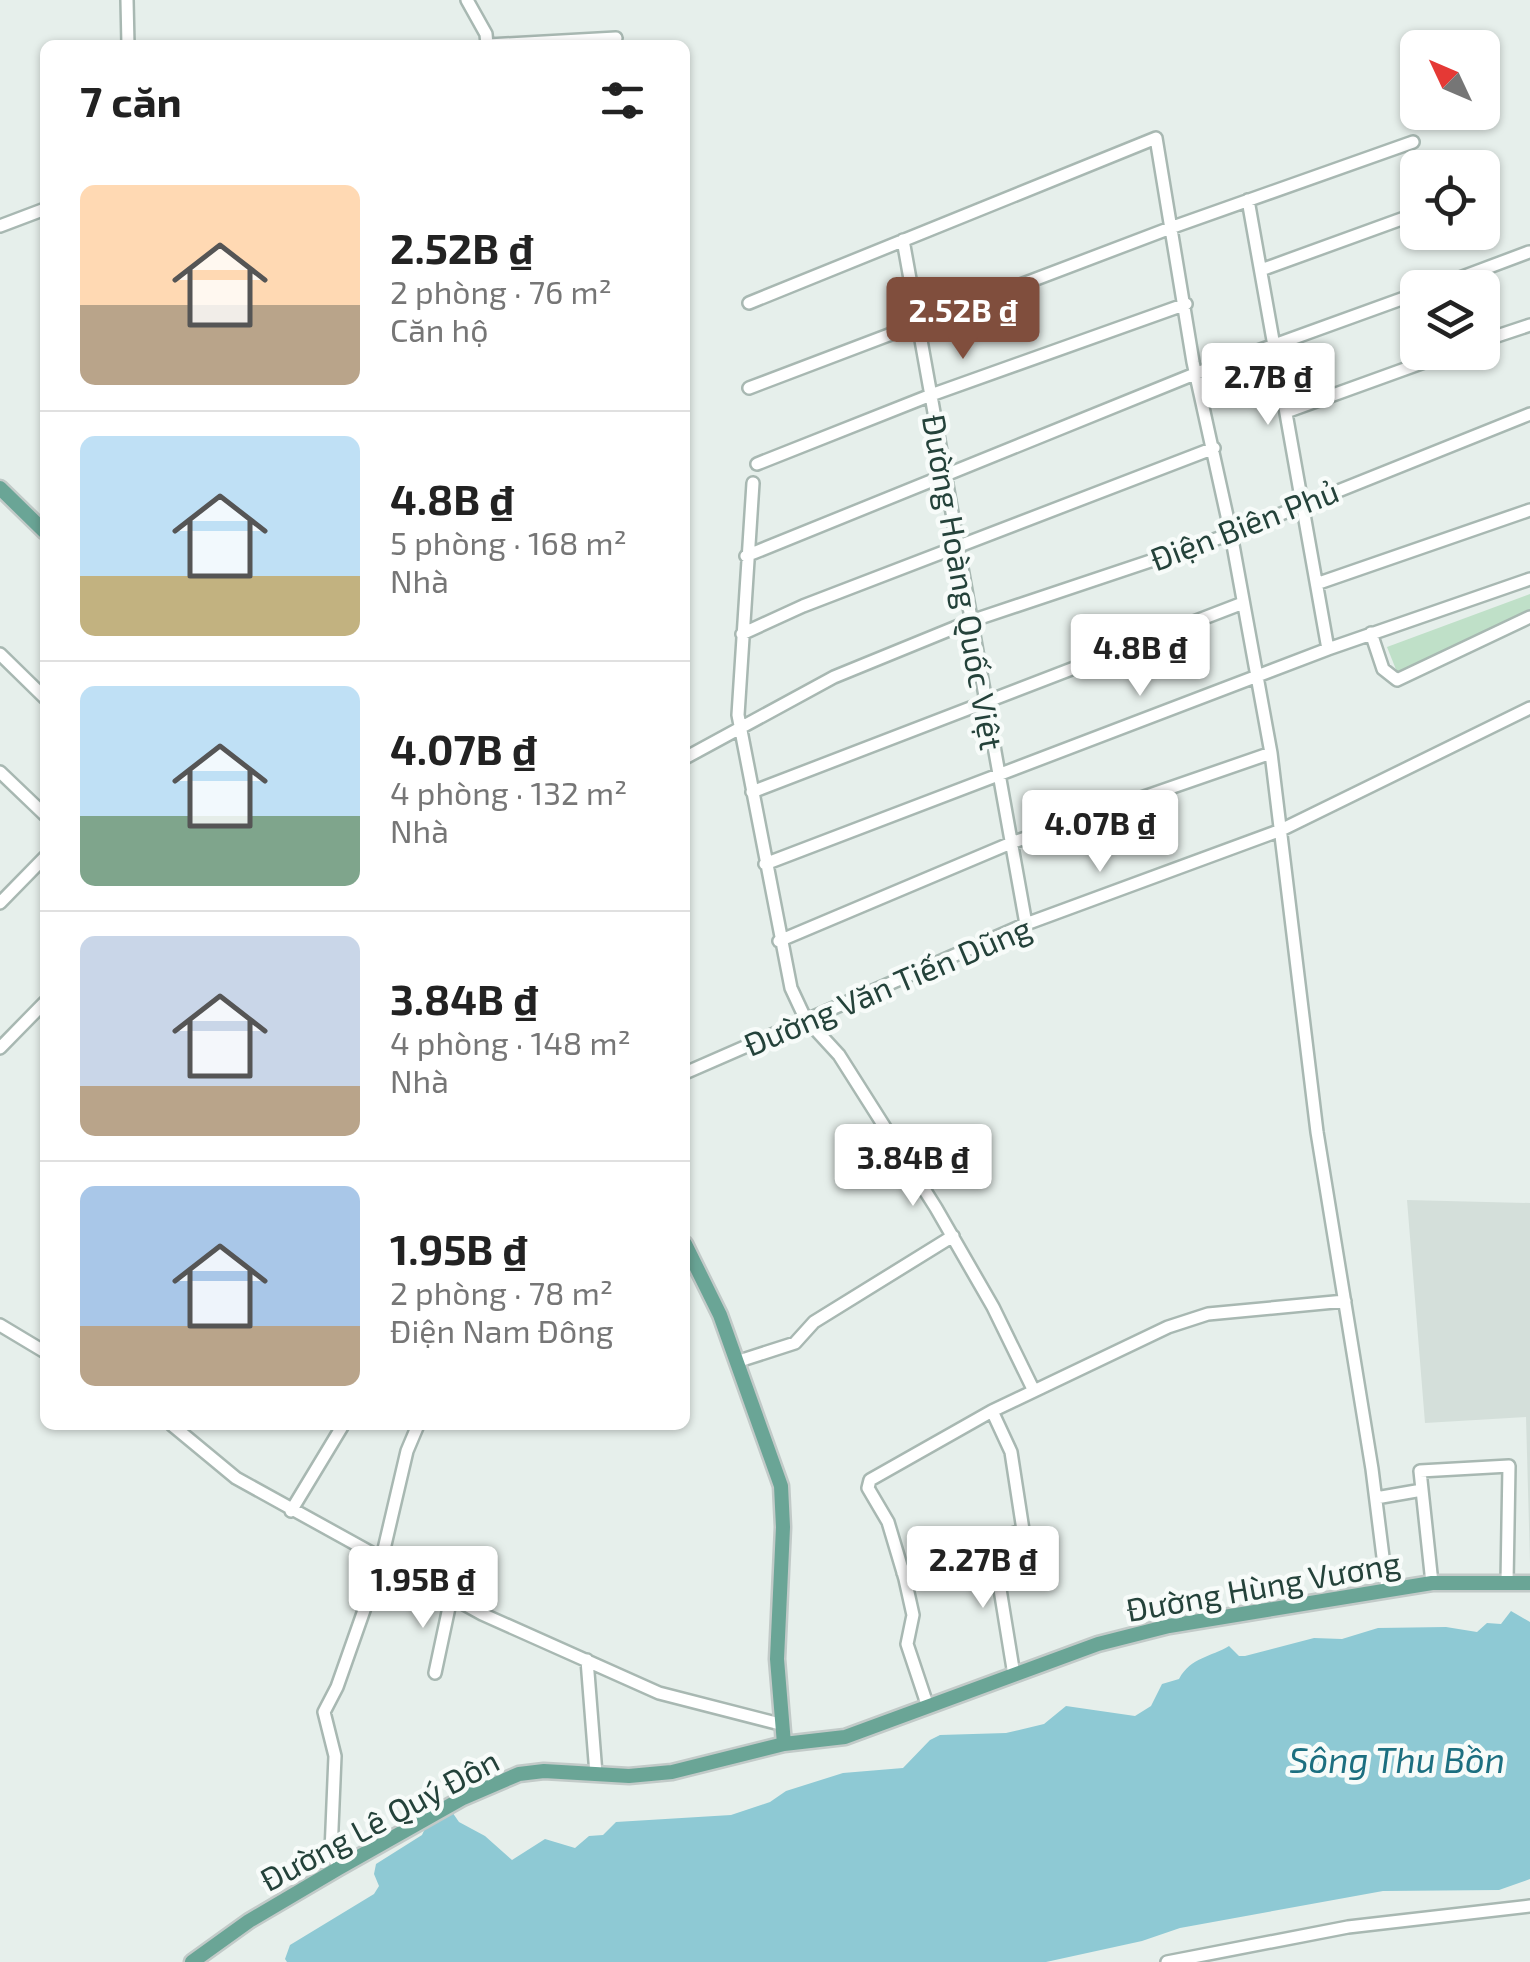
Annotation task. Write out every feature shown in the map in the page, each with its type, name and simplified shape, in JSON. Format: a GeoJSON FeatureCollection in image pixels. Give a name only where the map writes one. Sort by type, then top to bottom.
{"type":"FeatureCollection","features":[{"type":"Feature","properties":{"kind":"main road"},"geometry":{"type":"LineString","coordinates":[[0,488],[40,527]]}},
{"type":"Feature","properties":{"kind":"main road"},"geometry":{"type":"LineString","coordinates":[[690,1254],[720,1314],[781,1486],[784,1526],[777,1659],[784,1744]]}},
{"type":"Feature","properties":{"kind":"main road","name":"Đường Hùng Vương"},"geometry":{"type":"LineString","coordinates":[[784,1744],[845,1737],[1098,1644],[1168,1626],[1432,1583],[1530,1583]]}},
{"type":"Feature","properties":{"kind":"main road","name":"Đường Lê Quý Đôn"},"geometry":{"type":"LineString","coordinates":[[192,1962],[249,1921],[494,1782],[544,1771],[672,1772],[784,1744]]}},
{"type":"Feature","properties":{"kind":"street"},"geometry":{"type":"LineString","coordinates":[[128,0],[128,40]]}},
{"type":"Feature","properties":{"kind":"street"},"geometry":{"type":"LineString","coordinates":[[468,0],[486,40]]}},
{"type":"Feature","properties":{"kind":"street"},"geometry":{"type":"LineString","coordinates":[[579,40],[616,38]]}},
{"type":"Feature","properties":{"kind":"street"},"geometry":{"type":"LineString","coordinates":[[749,302],[1156,138],[1271,754],[1317,1132],[1376,1498],[1386,1590]]}},
{"type":"Feature","properties":{"kind":"street"},"geometry":{"type":"LineString","coordinates":[[749,388],[1173,227],[1413,142]]}},
{"type":"Feature","properties":{"kind":"street"},"geometry":{"type":"LineString","coordinates":[[1248,200],[1328,649]]}},
{"type":"Feature","properties":{"kind":"street"},"geometry":{"type":"LineString","coordinates":[[0,226],[40,211]]}},
{"type":"Feature","properties":{"kind":"street"},"geometry":{"type":"LineString","coordinates":[[1261,270],[1400,220]]}},
{"type":"Feature","properties":{"kind":"street","name":"Đường Hoàng Quốc Việt"},"geometry":{"type":"LineString","coordinates":[[903,240],[1026,924]]}},
{"type":"Feature","properties":{"kind":"street"},"geometry":{"type":"LineString","coordinates":[[1482,270],[1530,252]]}},
{"type":"Feature","properties":{"kind":"street"},"geometry":{"type":"LineString","coordinates":[[746,556],[1197,373],[1400,300]]}},
{"type":"Feature","properties":{"kind":"street"},"geometry":{"type":"LineString","coordinates":[[757,464],[931,395],[1186,304]]}},
{"type":"Feature","properties":{"kind":"street"},"geometry":{"type":"LineString","coordinates":[[1500,335],[1530,324]]}},
{"type":"Feature","properties":{"kind":"street"},"geometry":{"type":"LineString","coordinates":[[1286,412],[1402,370]]}},
{"type":"Feature","properties":{"kind":"street","name":"Điện Biên Phủ"},"geometry":{"type":"LineString","coordinates":[[690,755],[834,677],[972,621],[1232,534],[1530,414]]}},
{"type":"Feature","properties":{"kind":"street"},"geometry":{"type":"LineString","coordinates":[[742,634],[803,606],[1214,448]]}},
{"type":"Feature","properties":{"kind":"street"},"geometry":{"type":"LineString","coordinates":[[753,484],[739,729],[790,988],[805,1018],[839,1056],[953,1236],[1034,1391]]}},
{"type":"Feature","properties":{"kind":"street"},"geometry":{"type":"LineString","coordinates":[[1319,583],[1530,510]]}},
{"type":"Feature","properties":{"kind":"street"},"geometry":{"type":"LineString","coordinates":[[765,864],[1328,649],[1530,579]]}},
{"type":"Feature","properties":{"kind":"street"},"geometry":{"type":"LineString","coordinates":[[752,792],[1243,604]]}},
{"type":"Feature","properties":{"kind":"street"},"geometry":{"type":"LineString","coordinates":[[1371,633],[1383,669],[1396,680],[1530,617]]}},
{"type":"Feature","properties":{"kind":"street"},"geometry":{"type":"LineString","coordinates":[[0,654],[40,693]]}},
{"type":"Feature","properties":{"kind":"street","name":"Đường Văn Tiến Dũng"},"geometry":{"type":"LineString","coordinates":[[690,1071],[1026,924],[1281,830],[1530,708]]}},
{"type":"Feature","properties":{"kind":"street"},"geometry":{"type":"LineString","coordinates":[[780,941],[1012,843],[1271,754]]}},
{"type":"Feature","properties":{"kind":"street"},"geometry":{"type":"LineString","coordinates":[[0,772],[40,810]]}},
{"type":"Feature","properties":{"kind":"street"},"geometry":{"type":"LineString","coordinates":[[0,903],[40,862]]}},
{"type":"Feature","properties":{"kind":"street"},"geometry":{"type":"LineString","coordinates":[[0,1048],[40,1007]]}},
{"type":"Feature","properties":{"kind":"street"},"geometry":{"type":"LineString","coordinates":[[736,1362],[795,1343],[814,1322],[953,1236]]}},
{"type":"Feature","properties":{"kind":"street"},"geometry":{"type":"LineString","coordinates":[[928,1707],[907,1644],[914,1615],[888,1522],[868,1488],[870,1480],[992,1411],[1168,1327],[1208,1314],[1344,1301]]}},
{"type":"Feature","properties":{"kind":"street"},"geometry":{"type":"LineString","coordinates":[[0,1325],[40,1349]]}},
{"type":"Feature","properties":{"kind":"street"},"geometry":{"type":"LineString","coordinates":[[903,1572],[1019,1533],[1024,1524],[1011,1452],[992,1411]]}},
{"type":"Feature","properties":{"kind":"street"},"geometry":{"type":"LineString","coordinates":[[178,1430],[236,1478],[451,1598],[659,1693],[780,1724]]}},
{"type":"Feature","properties":{"kind":"street"},"geometry":{"type":"LineString","coordinates":[[291,1511],[341,1430]]}},
{"type":"Feature","properties":{"kind":"street"},"geometry":{"type":"LineString","coordinates":[[340,1868],[331,1852],[335,1756],[324,1712],[337,1687],[381,1562],[407,1451],[416,1430]]}},
{"type":"Feature","properties":{"kind":"street"},"geometry":{"type":"LineString","coordinates":[[1432,1583],[1420,1471],[1509,1466],[1507,1582]]}},
{"type":"Feature","properties":{"kind":"street"},"geometry":{"type":"LineString","coordinates":[[1376,1498],[1422,1490]]}},
{"type":"Feature","properties":{"kind":"street"},"geometry":{"type":"LineString","coordinates":[[992,1540],[1014,1674]]}},
{"type":"Feature","properties":{"kind":"street"},"geometry":{"type":"LineString","coordinates":[[436,1673],[451,1598]]}},
{"type":"Feature","properties":{"kind":"street"},"geometry":{"type":"LineString","coordinates":[[587,1660],[596,1774]]}},
{"type":"Feature","properties":{"kind":"street"},"geometry":{"type":"LineString","coordinates":[[1166,1962],[1348,1927],[1530,1906]]}},
{"type":"Feature","properties":{"kind":"shaded area"},"geometry":{"type":"Polygon","coordinates":[[[1407,1200],[1530,1203],[1530,1563],[1526,1417],[1425,1423],[1407,1200]]]}},
{"type":"Feature","properties":{"kind":"green space"},"geometry":{"type":"Polygon","coordinates":[[[1530,594],[1530,613],[1399,677],[1387,647],[1530,594]]]}},
{"type":"Feature","properties":{"kind":"water","name":"Sông Thu Bồn"},"geometry":{"type":"Polygon","coordinates":[[[1511,1611],[1530,1622],[1530,1879],[1499,1890],[1383,1891],[1180,1928],[1142,1941],[1046,1962],[285,1959],[290,1945],[374,1894],[379,1886],[374,1874],[376,1864],[422,1835],[428,1822],[450,1809],[459,1822],[485,1836],[512,1860],[545,1839],[575,1848],[589,1836],[603,1835],[616,1822],[731,1815],[770,1802],[786,1791],[843,1773],[903,1768],[940,1735],[1006,1733],[1044,1724],[1066,1706],[1135,1716],[1151,1706],[1162,1684],[1179,1679],[1195,1662],[1229,1646],[1239,1656],[1245,1656],[1314,1638],[1342,1639],[1378,1628],[1446,1627],[1477,1632],[1487,1623],[1501,1624],[1511,1611]]]}}]}
